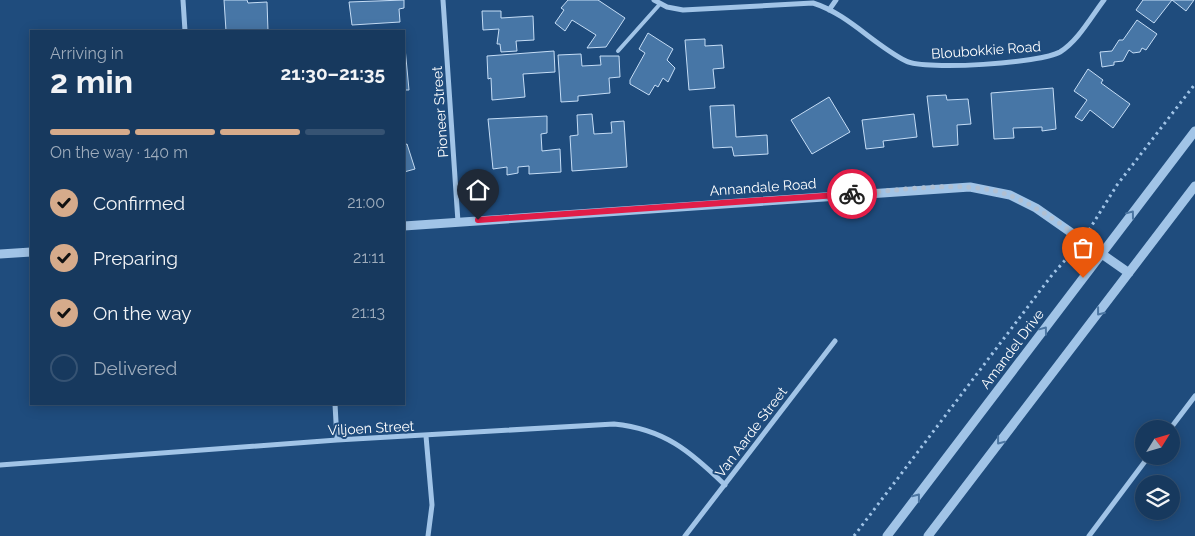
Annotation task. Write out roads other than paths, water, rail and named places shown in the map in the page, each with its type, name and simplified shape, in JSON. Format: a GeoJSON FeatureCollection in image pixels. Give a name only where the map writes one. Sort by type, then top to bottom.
{"type":"FeatureCollection","features":[{"type":"Feature","properties":{"kind":"street"},"geometry":{"type":"LineString","coordinates":[[183,0],[185,30]]}},
{"type":"Feature","properties":{"kind":"street","name":"Pioneer Street"},"geometry":{"type":"LineString","coordinates":[[443,0],[458,222]]}},
{"type":"Feature","properties":{"kind":"street","name":"Bloubokkie Road"},"geometry":{"type":"LineString","coordinates":[[654,0],[660,4],[682,10],[805,2],[829,10],[906,61],[928,66],[1034,60],[1054,56],[1070,44],[1104,0]]}},
{"type":"Feature","properties":{"kind":"street"},"geometry":{"type":"LineString","coordinates":[[829,10],[836,0]]}},
{"type":"Feature","properties":{"kind":"street","name":"Amandel Drive"},"geometry":{"type":"LineString","coordinates":[[887,536],[1195,131]]}},
{"type":"Feature","properties":{"kind":"street"},"geometry":{"type":"LineString","coordinates":[[928,536],[1195,186]]}},
{"type":"Feature","properties":{"kind":"street","name":"Annandale Road"},"geometry":{"type":"LineString","coordinates":[[405,226],[970,187],[994,190],[1022,201],[1102,253],[1129,273]]}},
{"type":"Feature","properties":{"kind":"street"},"geometry":{"type":"LineString","coordinates":[[0,254],[30,252]]}},
{"type":"Feature","properties":{"kind":"street","name":"Van Aarde Street"},"geometry":{"type":"LineString","coordinates":[[685,536],[835,341]]}},
{"type":"Feature","properties":{"kind":"street"},"geometry":{"type":"LineString","coordinates":[[1177,420],[1195,396]]}},
{"type":"Feature","properties":{"kind":"street"},"geometry":{"type":"LineString","coordinates":[[335,405],[337,440]]}},
{"type":"Feature","properties":{"kind":"street","name":"Viljoen Street"},"geometry":{"type":"LineString","coordinates":[[0,465],[337,440],[614,424],[637,426],[655,431],[676,444],[725,485]]}},
{"type":"Feature","properties":{"kind":"street"},"geometry":{"type":"LineString","coordinates":[[426,436],[432,505],[428,536]]}},
{"type":"Feature","properties":{"kind":"street"},"geometry":{"type":"LineString","coordinates":[[1089,536],[1143,465]]}},
{"type":"Feature","properties":{"kind":"lane"},"geometry":{"type":"LineString","coordinates":[[618,51],[660,4]]}}]}
